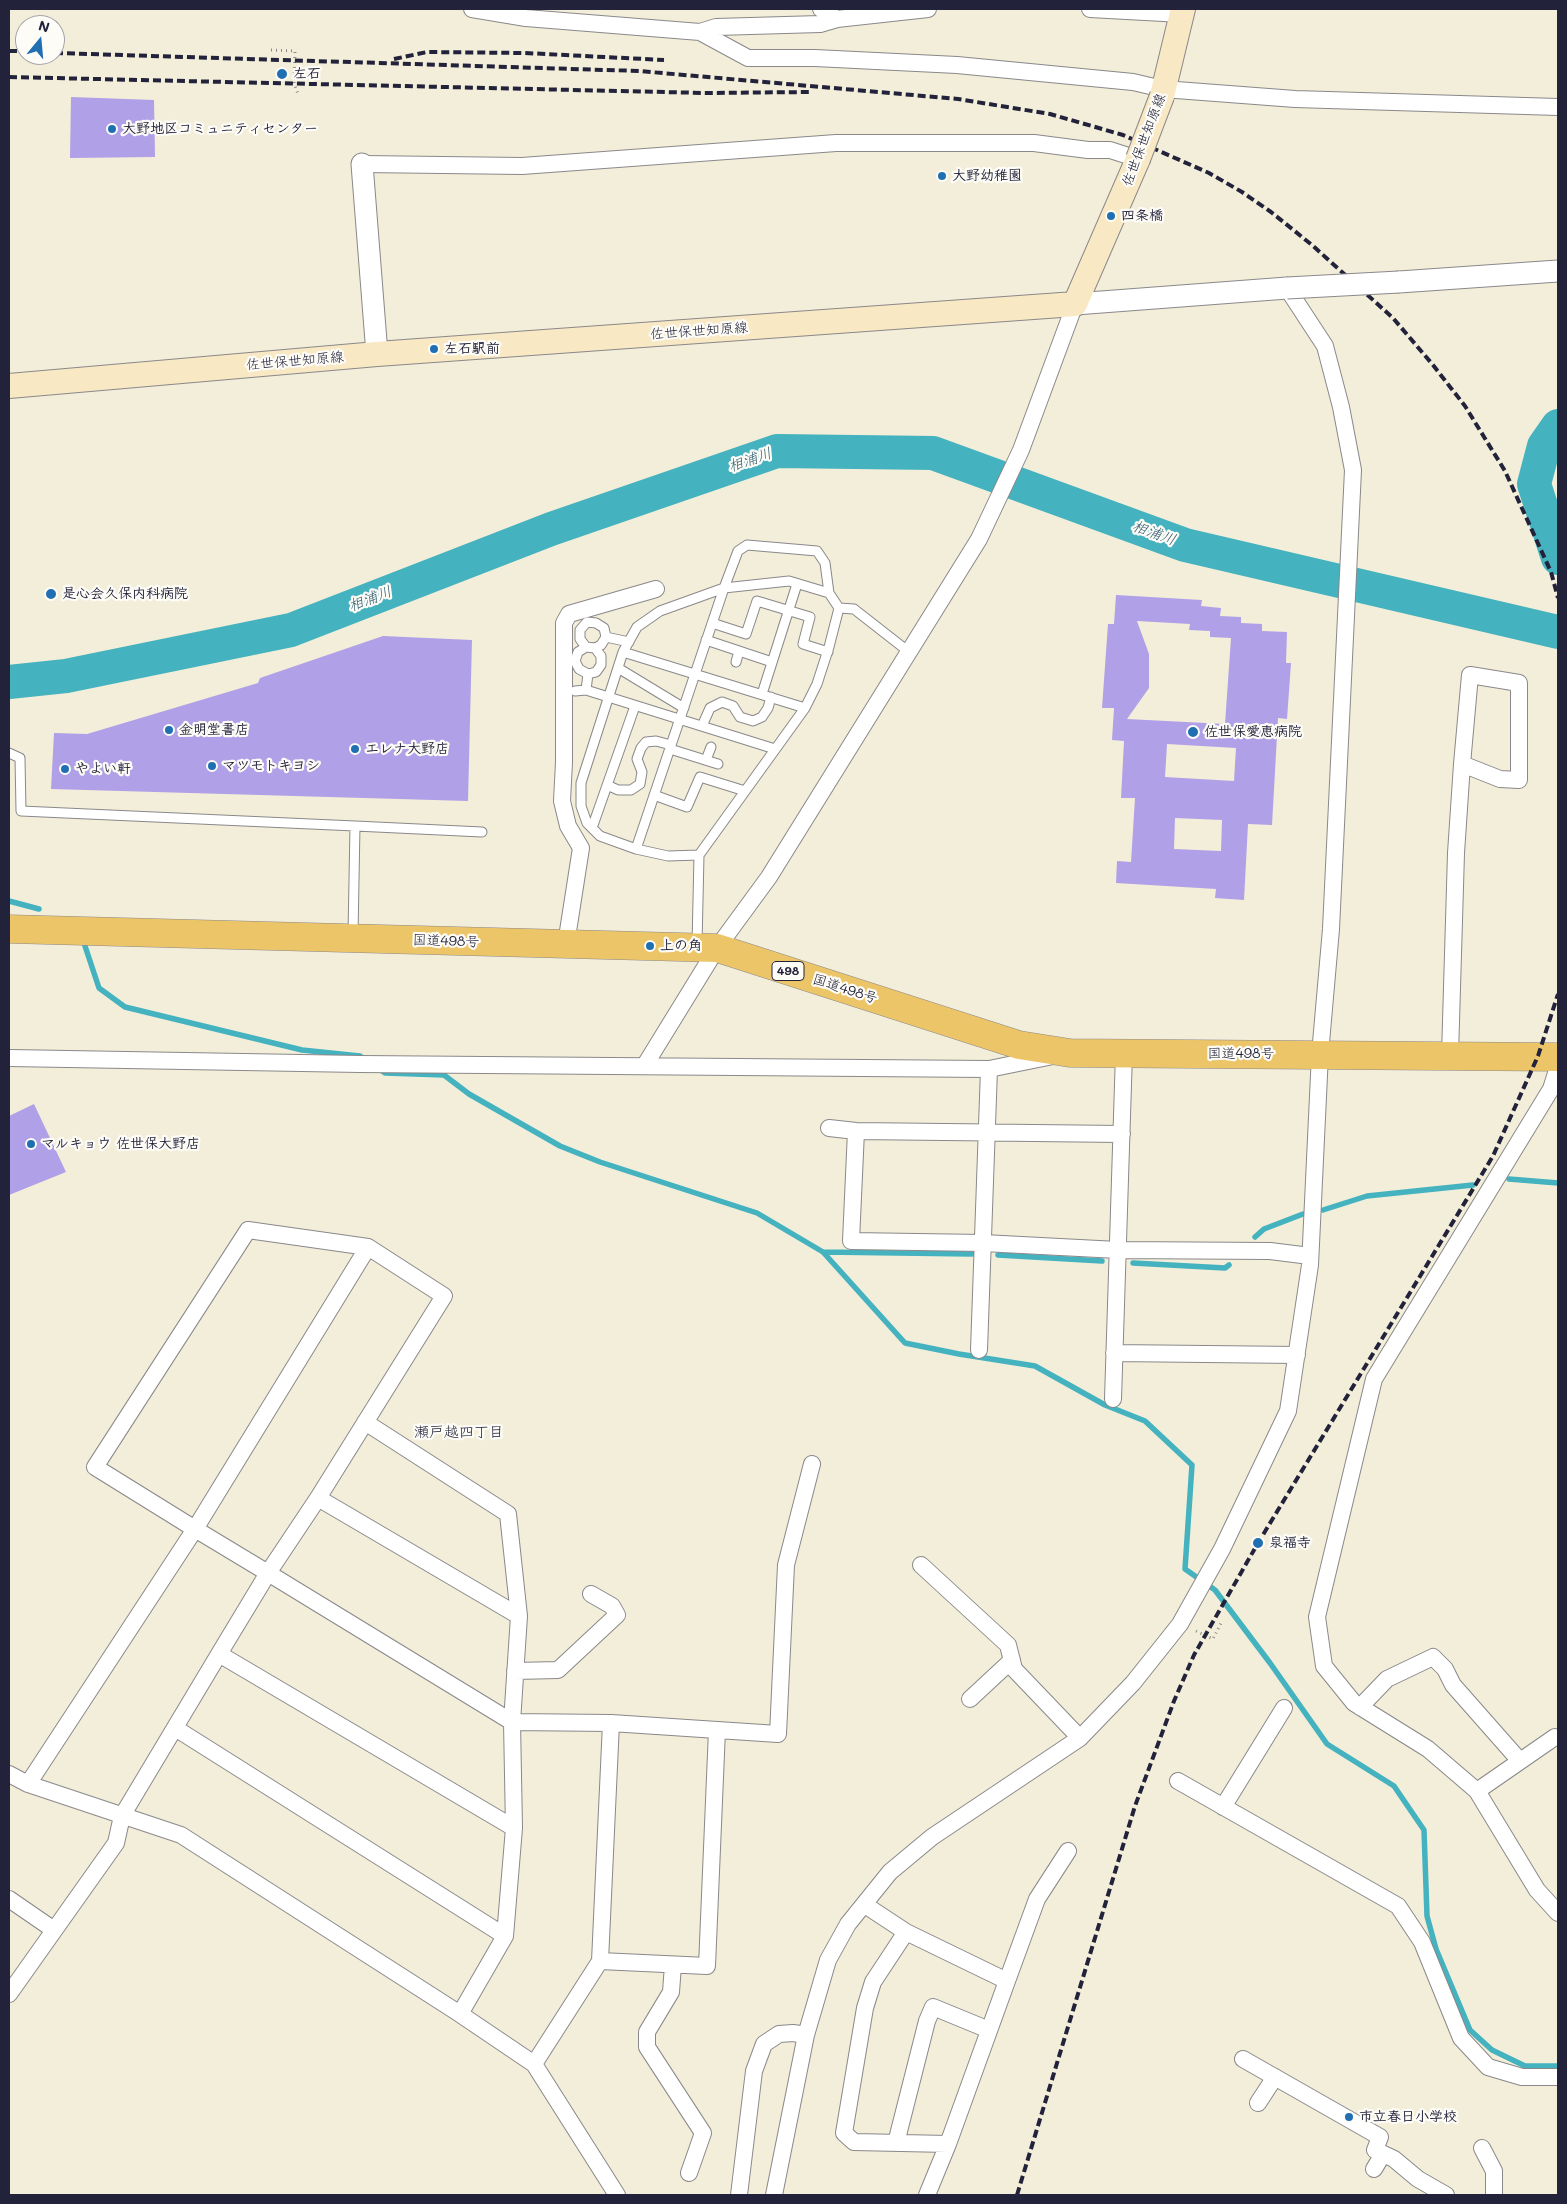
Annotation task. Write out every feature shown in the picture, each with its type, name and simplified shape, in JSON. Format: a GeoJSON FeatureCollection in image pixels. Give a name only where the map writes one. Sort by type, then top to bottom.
{"type":"FeatureCollection","features":[{"type":"Feature","properties":{"kind":"highway","name":"国道498号"},"geometry":{"type":"LineString","coordinates":[[9,929],[707,948],[1019,1045],[1070,1053],[1558,1057]]}},
{"type":"Feature","properties":{"kind":"main road","name":"佐世保世知原線"},"geometry":{"type":"LineString","coordinates":[[9,386],[377,354],[1075,304],[1138,159],[1163,92],[1182,11]]}},
{"type":"Feature","properties":{"kind":"street"},"geometry":{"type":"LineString","coordinates":[[472,9],[526,18],[700,32],[716,27],[820,24],[838,19],[928,9]]}},
{"type":"Feature","properties":{"kind":"street"},"geometry":{"type":"LineString","coordinates":[[821,9],[838,19]]}},
{"type":"Feature","properties":{"kind":"street"},"geometry":{"type":"LineString","coordinates":[[1090,9],[1182,11]]}},
{"type":"Feature","properties":{"kind":"street"},"geometry":{"type":"LineString","coordinates":[[700,32],[748,58],[815,58],[957,65],[1133,82],[1163,92],[1295,99],[1558,107]]}},
{"type":"Feature","properties":{"kind":"street"},"geometry":{"type":"LineString","coordinates":[[377,354],[362,164],[522,166],[836,143],[1034,143],[1088,150],[1110,150],[1138,159]]}},
{"type":"Feature","properties":{"kind":"street"},"geometry":{"type":"LineString","coordinates":[[645,1065],[707,948],[769,877],[979,539],[1021,450],[1075,304],[1558,270]]}},
{"type":"Feature","properties":{"kind":"street"},"geometry":{"type":"LineString","coordinates":[[774,2195],[806,2035],[828,1960],[848,1924],[890,1872],[932,1837],[1080,1738],[1133,1684],[1180,1624],[1210,1571],[1256,1481],[1288,1410],[1306,1298],[1310,1256],[1320,1054],[1331,929],[1353,470],[1341,408],[1325,346],[1287,288]]}},
{"type":"Feature","properties":{"kind":"street"},"geometry":{"type":"LineString","coordinates":[[566,944],[581,848],[568,826],[562,801],[564,762],[564,623],[569,614],[656,589]]}},
{"type":"Feature","properties":{"kind":"street"},"geometry":{"type":"LineString","coordinates":[[1450,1055],[1456,853],[1462,764],[1470,675],[1519,683],[1519,780],[1500,779],[1462,764]]}},
{"type":"Feature","properties":{"kind":"street"},"geometry":{"type":"LineString","coordinates":[[9,1058],[360,1064],[990,1069],[1070,1053]]}},
{"type":"Feature","properties":{"kind":"street"},"geometry":{"type":"LineString","coordinates":[[1113,1399],[1124,1053]]}},
{"type":"Feature","properties":{"kind":"street"},"geometry":{"type":"LineString","coordinates":[[1558,1067],[1550,1089],[1374,1379],[1317,1617],[1324,1666],[1354,1703],[1428,1749],[1477,1791],[1537,1890],[1558,1913]]}},
{"type":"Feature","properties":{"kind":"street"},"geometry":{"type":"LineString","coordinates":[[979,1350],[990,1069]]}},
{"type":"Feature","properties":{"kind":"street"},"geometry":{"type":"LineString","coordinates":[[829,1128],[856,1131],[1122,1134]]}},
{"type":"Feature","properties":{"kind":"street"},"geometry":{"type":"LineString","coordinates":[[856,1131],[851,1241],[983,1243],[1118,1250],[1270,1251],[1310,1256]]}},
{"type":"Feature","properties":{"kind":"street"},"geometry":{"type":"LineString","coordinates":[[9,1994],[116,1843],[122,1816],[219,1654],[268,1573],[318,1498],[444,1296],[368,1247],[248,1230],[95,1468],[268,1573],[512,1722],[611,1723],[778,1734],[786,1565],[812,1464]]}},
{"type":"Feature","properties":{"kind":"street"},"geometry":{"type":"LineString","coordinates":[[28,1784],[195,1529],[368,1247]]}},
{"type":"Feature","properties":{"kind":"street"},"geometry":{"type":"LineString","coordinates":[[1114,1353],[1297,1355]]}},
{"type":"Feature","properties":{"kind":"street"},"geometry":{"type":"LineString","coordinates":[[365,1422],[508,1514],[519,1616],[512,1722],[514,1828],[506,1936],[460,2014]]}},
{"type":"Feature","properties":{"kind":"street"},"geometry":{"type":"LineString","coordinates":[[318,1498],[519,1616]]}},
{"type":"Feature","properties":{"kind":"street"},"geometry":{"type":"LineString","coordinates":[[921,1564],[1008,1644],[1014,1669],[1080,1738]]}},
{"type":"Feature","properties":{"kind":"street"},"geometry":{"type":"LineString","coordinates":[[515,1671],[558,1670],[617,1615],[612,1606],[591,1594]]}},
{"type":"Feature","properties":{"kind":"street"},"geometry":{"type":"LineString","coordinates":[[219,1654],[514,1828]]}},
{"type":"Feature","properties":{"kind":"street"},"geometry":{"type":"LineString","coordinates":[[1360,1707],[1387,1679],[1433,1657],[1445,1668],[1453,1686],[1520,1761]]}},
{"type":"Feature","properties":{"kind":"street"},"geometry":{"type":"LineString","coordinates":[[970,1700],[1012,1660]]}},
{"type":"Feature","properties":{"kind":"street"},"geometry":{"type":"LineString","coordinates":[[1224,1807],[1284,1708]]}},
{"type":"Feature","properties":{"kind":"street"},"geometry":{"type":"LineString","coordinates":[[534,2064],[600,1961],[611,1723]]}},
{"type":"Feature","properties":{"kind":"street"},"geometry":{"type":"LineString","coordinates":[[175,1728],[506,1936]]}},
{"type":"Feature","properties":{"kind":"street"},"geometry":{"type":"LineString","coordinates":[[600,1961],[707,1966],[717,1730]]}},
{"type":"Feature","properties":{"kind":"street"},"geometry":{"type":"LineString","coordinates":[[1477,1791],[1555,1737],[1558,1738]]}},
{"type":"Feature","properties":{"kind":"street"},"geometry":{"type":"LineString","coordinates":[[9,1774],[28,1784],[181,1835],[460,2014],[534,2064],[617,2195]]}},
{"type":"Feature","properties":{"kind":"street"},"geometry":{"type":"LineString","coordinates":[[1178,1781],[1398,1906],[1422,1942],[1461,2038],[1488,2067],[1522,2077],[1558,2078]]}},
{"type":"Feature","properties":{"kind":"street"},"geometry":{"type":"LineString","coordinates":[[927,2195],[948,2144],[1037,1899],[1068,1851]]}},
{"type":"Feature","properties":{"kind":"street"},"geometry":{"type":"LineString","coordinates":[[9,1899],[54,1930]]}},
{"type":"Feature","properties":{"kind":"street"},"geometry":{"type":"LineString","coordinates":[[864,1905],[906,1932],[1007,1981]]}},
{"type":"Feature","properties":{"kind":"street"},"geometry":{"type":"LineString","coordinates":[[906,1932],[873,1982],[865,2008],[844,2133],[854,2142],[948,2144]]}},
{"type":"Feature","properties":{"kind":"street"},"geometry":{"type":"LineString","coordinates":[[673,1965],[671,1992],[647,2032],[647,2047],[702,2132],[689,2173]]}},
{"type":"Feature","properties":{"kind":"street"},"geometry":{"type":"LineString","coordinates":[[896,2143],[928,2021],[934,2007],[989,2030]]}},
{"type":"Feature","properties":{"kind":"street"},"geometry":{"type":"LineString","coordinates":[[739,2195],[754,2071],[764,2044],[779,2034],[793,2032],[806,2035]]}},
{"type":"Feature","properties":{"kind":"street"},"geometry":{"type":"LineString","coordinates":[[1243,2059],[1380,2137],[1375,2150],[1394,2159],[1437,2193]]}},
{"type":"Feature","properties":{"kind":"street"},"geometry":{"type":"LineString","coordinates":[[1258,2103],[1274,2077]]}},
{"type":"Feature","properties":{"kind":"street"},"geometry":{"type":"LineString","coordinates":[[1482,2148],[1494,2171],[1494,2195]]}},
{"type":"Feature","properties":{"kind":"street"},"geometry":{"type":"LineString","coordinates":[[1374,2169],[1383,2154]]}},
{"type":"Feature","properties":{"kind":"lane"},"geometry":{"type":"LineString","coordinates":[[636,849],[738,551],[747,546],[817,551],[824,563],[830,594],[839,608],[828,652],[817,684],[805,708],[699,855],[707,948]]}},
{"type":"Feature","properties":{"kind":"lane"},"geometry":{"type":"LineString","coordinates":[[699,855],[668,856],[636,849],[600,836],[587,823],[581,806],[581,783],[623,652],[628,642],[637,627],[660,611],[724,588],[789,582],[830,594]]}},
{"type":"Feature","properties":{"kind":"lane"},"geometry":{"type":"LineString","coordinates":[[702,726],[710,708],[722,702],[733,706],[740,718],[753,721],[762,718],[768,708],[766,696],[772,662],[797,584]]}},
{"type":"Feature","properties":{"kind":"lane"},"geometry":{"type":"LineString","coordinates":[[712,623],[746,634],[757,601],[810,617],[803,644],[828,652]]}},
{"type":"Feature","properties":{"kind":"lane"},"geometry":{"type":"LineString","coordinates":[[839,608],[854,609],[909,652]]}},
{"type":"Feature","properties":{"kind":"lane"},"geometry":{"type":"LineString","coordinates":[[606,637],[601,645],[590,647],[578,652],[575,661],[579,670],[588,674],[596,672],[601,664],[601,656],[590,647],[580,639],[580,630],[587,622],[596,623],[604,628],[606,637]]}},
{"type":"Feature","properties":{"kind":"lane"},"geometry":{"type":"LineString","coordinates":[[606,637],[628,642]]}},
{"type":"Feature","properties":{"kind":"lane"},"geometry":{"type":"LineString","coordinates":[[706,640],[772,662]]}},
{"type":"Feature","properties":{"kind":"lane"},"geometry":{"type":"LineString","coordinates":[[736,662],[739,651]]}},
{"type":"Feature","properties":{"kind":"lane"},"geometry":{"type":"LineString","coordinates":[[623,652],[805,708]]}},
{"type":"Feature","properties":{"kind":"lane"},"geometry":{"type":"LineString","coordinates":[[618,668],[684,708]]}},
{"type":"Feature","properties":{"kind":"lane"},"geometry":{"type":"LineString","coordinates":[[586,690],[588,674]]}},
{"type":"Feature","properties":{"kind":"lane"},"geometry":{"type":"LineString","coordinates":[[575,690],[586,690],[775,749]]}},
{"type":"Feature","properties":{"kind":"lane"},"geometry":{"type":"LineString","coordinates":[[592,828],[635,706]]}},
{"type":"Feature","properties":{"kind":"lane"},"geometry":{"type":"LineString","coordinates":[[607,785],[618,790],[631,790],[640,784],[642,772],[637,759],[641,748],[646,742],[656,741],[718,764]]}},
{"type":"Feature","properties":{"kind":"lane"},"geometry":{"type":"LineString","coordinates":[[706,760],[711,747]]}},
{"type":"Feature","properties":{"kind":"lane"},"geometry":{"type":"LineString","coordinates":[[9,753],[20,758],[21,811],[482,832]]}},
{"type":"Feature","properties":{"kind":"lane"},"geometry":{"type":"LineString","coordinates":[[654,795],[687,807],[700,777],[745,791]]}},
{"type":"Feature","properties":{"kind":"lane"},"geometry":{"type":"LineString","coordinates":[[353,938],[355,826]]}},
{"type":"Feature","properties":{"kind":"path"},"geometry":{"type":"LineString","coordinates":[[271,50],[295,51],[294,83],[298,94]]}},
{"type":"Feature","properties":{"kind":"path"},"geometry":{"type":"LineString","coordinates":[[1180,1624],[1213,1638],[1221,1623]]}},
{"type":"Feature","properties":{"kind":"building","name":"大野地区コミュニティセンター"},"geometry":{"type":"Polygon","coordinates":[[[71,97],[154,100],[155,157],[70,158],[71,97]]]}},
{"type":"Feature","properties":{"kind":"building"},"geometry":{"type":"Polygon","coordinates":[[[1116,595],[1202,600],[1201,606],[1221,608],[1220,616],[1241,617],[1241,623],[1262,624],[1262,631],[1287,632],[1286,663],[1291,663],[1287,719],[1278,718],[1272,825],[1248,824],[1244,900],[1215,898],[1216,889],[1116,883],[1117,861],[1131,862],[1135,798],[1121,798],[1124,741],[1112,740],[1114,708],[1102,708],[1108,624],[1114,624],[1116,595]],[[1137,621],[1149,654],[1149,688],[1127,719],[1225,724],[1231,638],[1210,637],[1210,631],[1189,630],[1190,624],[1137,621]],[[1167,744],[1165,777],[1234,781],[1236,748],[1167,744]],[[1175,818],[1174,849],[1221,851],[1222,820],[1175,818]]]}},
{"type":"Feature","properties":{"kind":"building"},"geometry":{"type":"Polygon","coordinates":[[[383,636],[472,640],[468,801],[51,789],[54,733],[87,734],[258,683],[260,678],[383,636]]]}},
{"type":"Feature","properties":{"kind":"building","name":"マルキョウ 佐世保大野店"},"geometry":{"type":"Polygon","coordinates":[[[34,1104],[66,1172],[9,1195],[9,1116],[34,1104]]]}},
{"type":"Feature","properties":{"kind":"waterway"},"geometry":{"type":"LineString","coordinates":[[1558,426],[1544,446],[1534,484],[1558,558]]}},
{"type":"Feature","properties":{"kind":"waterway","name":"相浦川"},"geometry":{"type":"LineString","coordinates":[[9,682],[66,676],[291,630],[551,529],[777,451],[933,453],[1185,545],[1558,632]]}},
{"type":"Feature","properties":{"kind":"waterway"},"geometry":{"type":"LineString","coordinates":[[9,901],[39,909]]}},
{"type":"Feature","properties":{"kind":"waterway"},"geometry":{"type":"LineString","coordinates":[[85,946],[99,988],[125,1007],[302,1050],[360,1056],[364,1059]]}},
{"type":"Feature","properties":{"kind":"waterway"},"geometry":{"type":"LineString","coordinates":[[378,1068],[385,1073],[444,1075],[469,1094],[560,1146],[600,1162],[757,1213],[823,1252],[905,1343],[1035,1366],[1105,1405],[1145,1421],[1192,1465],[1185,1569],[1215,1590],[1270,1663],[1327,1744],[1394,1786],[1424,1830],[1427,1916],[1436,1949],[1470,2030],[1492,2050],[1525,2066],[1558,2066]]}},
{"type":"Feature","properties":{"kind":"waterway"},"geometry":{"type":"LineString","coordinates":[[1509,1179],[1558,1183]]}},
{"type":"Feature","properties":{"kind":"waterway"},"geometry":{"type":"LineString","coordinates":[[1323,1210],[1367,1196],[1473,1185]]}},
{"type":"Feature","properties":{"kind":"waterway"},"geometry":{"type":"LineString","coordinates":[[1255,1237],[1264,1229],[1303,1214]]}},
{"type":"Feature","properties":{"kind":"waterway"},"geometry":{"type":"LineString","coordinates":[[823,1252],[972,1254]]}},
{"type":"Feature","properties":{"kind":"waterway"},"geometry":{"type":"LineString","coordinates":[[998,1255],[1102,1261]]}},
{"type":"Feature","properties":{"kind":"waterway"},"geometry":{"type":"LineString","coordinates":[[1133,1263],[1225,1268],[1229,1265]]}},
{"type":"Feature","properties":{"kind":"railway"},"geometry":{"type":"LineString","coordinates":[[9,51],[15,51]]}},
{"type":"Feature","properties":{"kind":"railway"},"geometry":{"type":"LineString","coordinates":[[394,59],[427,52],[525,53],[664,60]]}},
{"type":"Feature","properties":{"kind":"railway"},"geometry":{"type":"LineString","coordinates":[[65,53],[639,71],[958,99],[1050,114],[1123,135],[1209,173],[1242,192],[1271,212],[1312,245],[1393,318],[1465,406],[1505,471],[1551,572],[1558,598]]}},
{"type":"Feature","properties":{"kind":"railway"},"geometry":{"type":"LineString","coordinates":[[9,77],[706,93],[811,92]]}},
{"type":"Feature","properties":{"kind":"railway"},"geometry":{"type":"LineString","coordinates":[[1017,2195],[1135,1806],[1174,1701],[1194,1655],[1258,1543],[1493,1156],[1538,1056],[1558,994]]}},
{"type":"Feature","properties":{"kind":"place","name":"左石"},"geometry":{"type":"Point","coordinates":[282,74]}},
{"type":"Feature","properties":{"kind":"place","name":"大野地区コミュニティセンター"},"geometry":{"type":"Point","coordinates":[112,129]}},
{"type":"Feature","properties":{"kind":"place","name":"大野幼稚園"},"geometry":{"type":"Point","coordinates":[942,176]}},
{"type":"Feature","properties":{"kind":"place","name":"四条橋"},"geometry":{"type":"Point","coordinates":[1111,216]}},
{"type":"Feature","properties":{"kind":"place","name":"左石駅前"},"geometry":{"type":"Point","coordinates":[434,349]}},
{"type":"Feature","properties":{"kind":"place","name":"是心会久保内科病院"},"geometry":{"type":"Point","coordinates":[51,594]}},
{"type":"Feature","properties":{"kind":"place","name":"金明堂書店"},"geometry":{"type":"Point","coordinates":[169,730]}},
{"type":"Feature","properties":{"kind":"place","name":"佐世保愛恵病院"},"geometry":{"type":"Point","coordinates":[1193,732]}},
{"type":"Feature","properties":{"kind":"place","name":"エレナ大野店"},"geometry":{"type":"Point","coordinates":[355,749]}},
{"type":"Feature","properties":{"kind":"place","name":"マツモトキヨシ"},"geometry":{"type":"Point","coordinates":[212,766]}},
{"type":"Feature","properties":{"kind":"place","name":"やよい軒"},"geometry":{"type":"Point","coordinates":[65,769]}},
{"type":"Feature","properties":{"kind":"place","name":"上の角"},"geometry":{"type":"Point","coordinates":[650,946]}},
{"type":"Feature","properties":{"kind":"place","name":"マルキョウ 佐世保大野店"},"geometry":{"type":"Point","coordinates":[31,1144]}},
{"type":"Feature","properties":{"kind":"place","name":"泉福寺"},"geometry":{"type":"Point","coordinates":[1258,1543]}},
{"type":"Feature","properties":{"kind":"place","name":"市立春日小学校"},"geometry":{"type":"Point","coordinates":[1349,2117]}},
{"type":"Feature","properties":{"kind":"district","name":"瀬戸越四丁目"},"geometry":{"type":"Point","coordinates":[459,1432]}}]}
